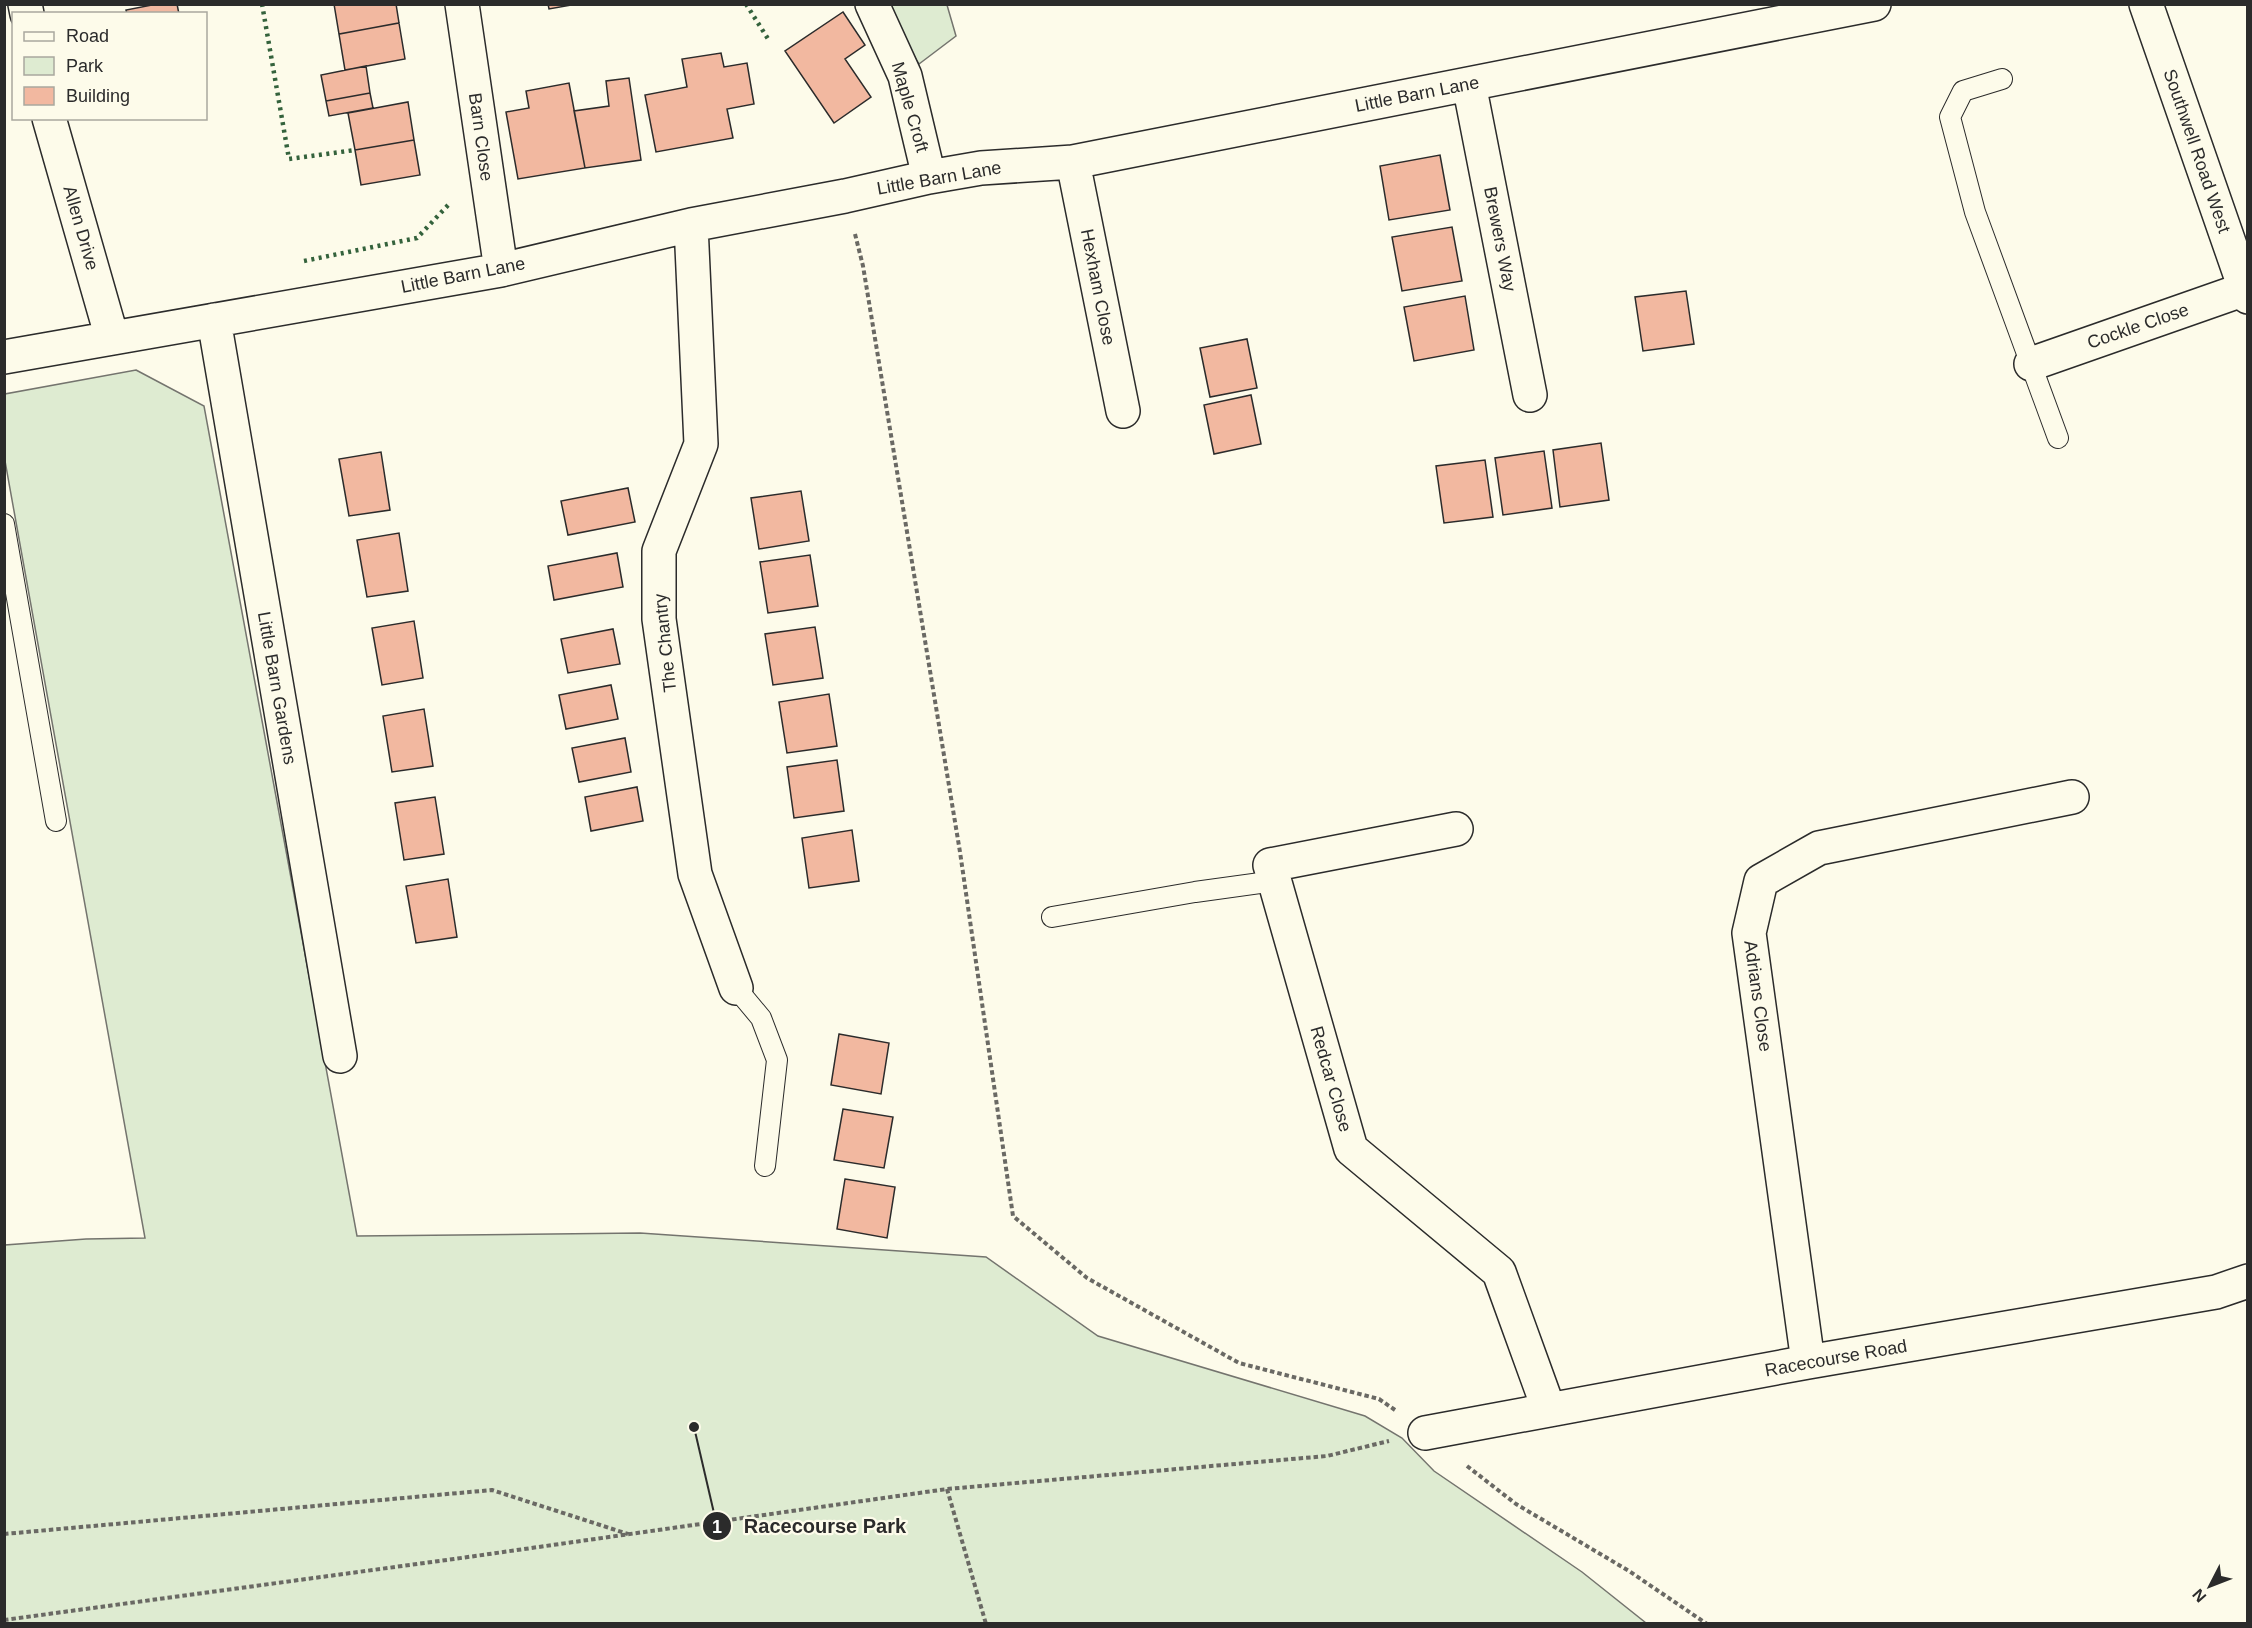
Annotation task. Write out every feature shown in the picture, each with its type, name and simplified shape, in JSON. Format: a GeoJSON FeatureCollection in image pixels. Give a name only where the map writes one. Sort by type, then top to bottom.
{"type":"FeatureCollection","features":[{"type":"Feature","properties":{"kind":"street","name":"Barn Close"},"geometry":{"type":"LineString","coordinates":[[462,4],[501,270]]}},
{"type":"Feature","properties":{"kind":"street","name":"Maple Croft"},"geometry":{"type":"LineString","coordinates":[[872,4],[904,76],[929,177]]}},
{"type":"Feature","properties":{"kind":"street","name":"Little Barn Lane"},"geometry":{"type":"LineString","coordinates":[[4,357],[501,270],[691,225],[845,196],[929,177],[981,168],[1073,162],[1874,4]]}},
{"type":"Feature","properties":{"kind":"street","name":"Southwell Road West"},"geometry":{"type":"LineString","coordinates":[[2146,4],[2246,293]]}},
{"type":"Feature","properties":{"kind":"street","name":"Brewers Way"},"geometry":{"type":"LineString","coordinates":[[1469,84],[1530,395]]}},
{"type":"Feature","properties":{"kind":"street","name":"Allen Drive"},"geometry":{"type":"LineString","coordinates":[[50,120],[112,338]]}},
{"type":"Feature","properties":{"kind":"street","name":"Hexham Close"},"geometry":{"type":"LineString","coordinates":[[1073,162],[1123,411]]}},
{"type":"Feature","properties":{"kind":"street","name":"The Chantry"},"geometry":{"type":"LineString","coordinates":[[691,225],[701,444],[659,551],[659,619],[695,874],[736,988]]}},
{"type":"Feature","properties":{"kind":"street","name":"Cockle Close"},"geometry":{"type":"LineString","coordinates":[[2031,364],[2246,293]]}},
{"type":"Feature","properties":{"kind":"street","name":"Little Barn Gardens"},"geometry":{"type":"LineString","coordinates":[[214,320],[340,1056]]}},
{"type":"Feature","properties":{"kind":"street","name":"Adrians Close"},"geometry":{"type":"LineString","coordinates":[[1808,1362],[1749,933],[1761,881],[1819,848],[2072,797]]}},
{"type":"Feature","properties":{"kind":"street"},"geometry":{"type":"LineString","coordinates":[[1275,881],[1270,866],[1456,830]]}},
{"type":"Feature","properties":{"kind":"street","name":"Redcar Close"},"geometry":{"type":"LineString","coordinates":[[1275,881],[1351,1149],[1499,1272],[1550,1410]]}},
{"type":"Feature","properties":{"kind":"street","name":"Racecourse Road"},"geometry":{"type":"LineString","coordinates":[[1425,1433],[1808,1362],[2216,1292],[2247,1281]]}},
{"type":"Feature","properties":{"kind":"lane"},"geometry":{"type":"LineString","coordinates":[[2002,79],[1963,91],[1950,117],[1975,212],[2058,438]]}},
{"type":"Feature","properties":{"kind":"lane"},"geometry":{"type":"LineString","coordinates":[[4,524],[56,821]]}},
{"type":"Feature","properties":{"kind":"lane"},"geometry":{"type":"LineString","coordinates":[[1052,916],[1275,881]]}},
{"type":"Feature","properties":{"kind":"lane"},"geometry":{"type":"LineString","coordinates":[[736,988],[761,1018],[777,1060],[765,1166]]}},
{"type":"Feature","properties":{"kind":"path"},"geometry":{"type":"LineString","coordinates":[[845,196],[863,266],[956,829],[1013,1216],[1087,1278],[1239,1363],[1379,1399],[1516,1504],[1629,1571],[1707,1623]]}},
{"type":"Feature","properties":{"kind":"path"},"geometry":{"type":"LineString","coordinates":[[4,1620],[947,1489],[1327,1456],[1425,1433]]}},
{"type":"Feature","properties":{"kind":"path"},"geometry":{"type":"LineString","coordinates":[[947,1489],[987,1623]]}},
{"type":"Feature","properties":{"kind":"path"},"geometry":{"type":"LineString","coordinates":[[4,1533],[492,1490],[630,1534]]}},
{"type":"Feature","properties":{"kind":"green space"},"geometry":{"type":"Polygon","coordinates":[[[884,5],[947,5],[956,36],[919,64],[897,32],[884,5]]]}},
{"type":"Feature","properties":{"kind":"green space"},"geometry":{"type":"Polygon","coordinates":[[[136,370],[204,406],[357,1236],[640,1233],[986,1257],[1098,1336],[1365,1416],[1402,1438],[1434,1471],[1582,1572],[1646,1623],[5,1624],[5,1245],[86,1239],[145,1238],[5,461],[5,394],[136,370]]]}},
{"type":"Feature","properties":{"kind":"building"},"geometry":{"type":"Polygon","coordinates":[[[157,4],[177,4],[179,12],[126,12],[126,10],[157,4]]]}},
{"type":"Feature","properties":{"kind":"building"},"geometry":{"type":"Polygon","coordinates":[[[334,4],[396,4],[399,23],[339,34],[334,4]]]}},
{"type":"Feature","properties":{"kind":"building"},"geometry":{"type":"Polygon","coordinates":[[[548,4],[577,4],[549,9],[548,4]]]}},
{"type":"Feature","properties":{"kind":"building"},"geometry":{"type":"Polygon","coordinates":[[[843,12],[865,45],[845,59],[871,97],[834,123],[785,51],[843,12]]]}},
{"type":"Feature","properties":{"kind":"building"},"geometry":{"type":"Polygon","coordinates":[[[399,23],[405,59],[345,70],[339,34],[399,23]]]}},
{"type":"Feature","properties":{"kind":"building"},"geometry":{"type":"Polygon","coordinates":[[[721,53],[724,67],[747,63],[754,104],[727,109],[733,138],[656,152],[645,95],[687,87],[682,59],[721,53]]]}},
{"type":"Feature","properties":{"kind":"building"},"geometry":{"type":"Polygon","coordinates":[[[366,66],[370,93],[326,101],[321,75],[366,66]]]}},
{"type":"Feature","properties":{"kind":"building"},"geometry":{"type":"Polygon","coordinates":[[[629,78],[641,160],[585,168],[574,111],[609,106],[606,81],[629,78]]]}},
{"type":"Feature","properties":{"kind":"building"},"geometry":{"type":"Polygon","coordinates":[[[569,83],[585,168],[518,179],[506,112],[529,108],[526,91],[569,83]]]}},
{"type":"Feature","properties":{"kind":"building"},"geometry":{"type":"Polygon","coordinates":[[[370,93],[373,108],[329,116],[326,101],[370,93]]]}},
{"type":"Feature","properties":{"kind":"building"},"geometry":{"type":"Polygon","coordinates":[[[408,102],[414,140],[355,150],[348,113],[408,102]]]}},
{"type":"Feature","properties":{"kind":"building"},"geometry":{"type":"Polygon","coordinates":[[[414,140],[420,175],[361,185],[355,150],[414,140]]]}},
{"type":"Feature","properties":{"kind":"building"},"geometry":{"type":"Polygon","coordinates":[[[1440,155],[1450,210],[1389,220],[1380,166],[1440,155]]]}},
{"type":"Feature","properties":{"kind":"building"},"geometry":{"type":"Polygon","coordinates":[[[1452,227],[1462,281],[1402,291],[1392,237],[1452,227]]]}},
{"type":"Feature","properties":{"kind":"building"},"geometry":{"type":"Polygon","coordinates":[[[1686,291],[1694,344],[1643,351],[1635,297],[1686,291]]]}},
{"type":"Feature","properties":{"kind":"building"},"geometry":{"type":"Polygon","coordinates":[[[1465,296],[1474,350],[1414,361],[1404,307],[1465,296]]]}},
{"type":"Feature","properties":{"kind":"building"},"geometry":{"type":"Polygon","coordinates":[[[1247,339],[1257,388],[1210,397],[1200,348],[1247,339]]]}},
{"type":"Feature","properties":{"kind":"building"},"geometry":{"type":"Polygon","coordinates":[[[1251,395],[1261,444],[1214,454],[1204,405],[1251,395]]]}},
{"type":"Feature","properties":{"kind":"building"},"geometry":{"type":"Polygon","coordinates":[[[1601,443],[1609,500],[1560,507],[1553,450],[1601,443]]]}},
{"type":"Feature","properties":{"kind":"building"},"geometry":{"type":"Polygon","coordinates":[[[1544,451],[1552,508],[1503,515],[1495,458],[1544,451]]]}},
{"type":"Feature","properties":{"kind":"building"},"geometry":{"type":"Polygon","coordinates":[[[381,452],[390,510],[349,516],[339,459],[381,452]]]}},
{"type":"Feature","properties":{"kind":"building"},"geometry":{"type":"Polygon","coordinates":[[[1485,460],[1493,517],[1444,523],[1436,466],[1485,460]]]}},
{"type":"Feature","properties":{"kind":"building"},"geometry":{"type":"Polygon","coordinates":[[[628,488],[635,522],[568,535],[561,501],[628,488]]]}},
{"type":"Feature","properties":{"kind":"building"},"geometry":{"type":"Polygon","coordinates":[[[801,491],[809,541],[759,549],[751,498],[801,491]]]}},
{"type":"Feature","properties":{"kind":"building"},"geometry":{"type":"Polygon","coordinates":[[[399,533],[408,591],[367,597],[357,540],[399,533]]]}},
{"type":"Feature","properties":{"kind":"building"},"geometry":{"type":"Polygon","coordinates":[[[617,553],[623,587],[554,600],[548,566],[617,553]]]}},
{"type":"Feature","properties":{"kind":"building"},"geometry":{"type":"Polygon","coordinates":[[[810,555],[818,606],[768,613],[760,562],[810,555]]]}},
{"type":"Feature","properties":{"kind":"building"},"geometry":{"type":"Polygon","coordinates":[[[414,621],[423,678],[382,685],[372,628],[414,621]]]}},
{"type":"Feature","properties":{"kind":"building"},"geometry":{"type":"Polygon","coordinates":[[[815,627],[823,678],[773,685],[765,634],[815,627]]]}},
{"type":"Feature","properties":{"kind":"building"},"geometry":{"type":"Polygon","coordinates":[[[613,629],[620,664],[568,673],[561,639],[613,629]]]}},
{"type":"Feature","properties":{"kind":"building"},"geometry":{"type":"Polygon","coordinates":[[[611,685],[618,719],[566,729],[559,695],[611,685]]]}},
{"type":"Feature","properties":{"kind":"building"},"geometry":{"type":"Polygon","coordinates":[[[829,694],[837,746],[787,753],[779,702],[829,694]]]}},
{"type":"Feature","properties":{"kind":"building"},"geometry":{"type":"Polygon","coordinates":[[[424,709],[433,766],[392,772],[383,716],[424,709]]]}},
{"type":"Feature","properties":{"kind":"building"},"geometry":{"type":"Polygon","coordinates":[[[625,738],[631,772],[579,782],[572,748],[625,738]]]}},
{"type":"Feature","properties":{"kind":"building"},"geometry":{"type":"Polygon","coordinates":[[[837,760],[844,811],[794,818],[787,767],[837,760]]]}},
{"type":"Feature","properties":{"kind":"building"},"geometry":{"type":"Polygon","coordinates":[[[637,787],[643,821],[591,831],[585,797],[637,787]]]}},
{"type":"Feature","properties":{"kind":"building"},"geometry":{"type":"Polygon","coordinates":[[[435,797],[444,854],[404,860],[395,803],[435,797]]]}},
{"type":"Feature","properties":{"kind":"building"},"geometry":{"type":"Polygon","coordinates":[[[852,830],[859,881],[809,888],[802,838],[852,830]]]}},
{"type":"Feature","properties":{"kind":"building"},"geometry":{"type":"Polygon","coordinates":[[[448,879],[457,937],[416,943],[406,886],[448,879]]]}},
{"type":"Feature","properties":{"kind":"building"},"geometry":{"type":"Polygon","coordinates":[[[839,1034],[889,1043],[881,1094],[831,1085],[839,1034]]]}},
{"type":"Feature","properties":{"kind":"building"},"geometry":{"type":"Polygon","coordinates":[[[843,1109],[893,1117],[884,1168],[834,1160],[843,1109]]]}},
{"type":"Feature","properties":{"kind":"building"},"geometry":{"type":"Polygon","coordinates":[[[845,1179],[895,1187],[887,1238],[837,1229],[845,1179]]]}},
{"type":"Feature","properties":{"kind":"hedge"},"geometry":{"type":"LineString","coordinates":[[262,4],[289,159],[355,150]]}},
{"type":"Feature","properties":{"kind":"hedge"},"geometry":{"type":"LineString","coordinates":[[746,4],[770,42]]}},
{"type":"Feature","properties":{"kind":"hedge"},"geometry":{"type":"LineString","coordinates":[[304,261],[417,238],[451,202]]}},
{"type":"Feature","properties":{"kind":"place","name":"Racecourse Park"},"geometry":{"type":"Point","coordinates":[694,1427]}}]}
